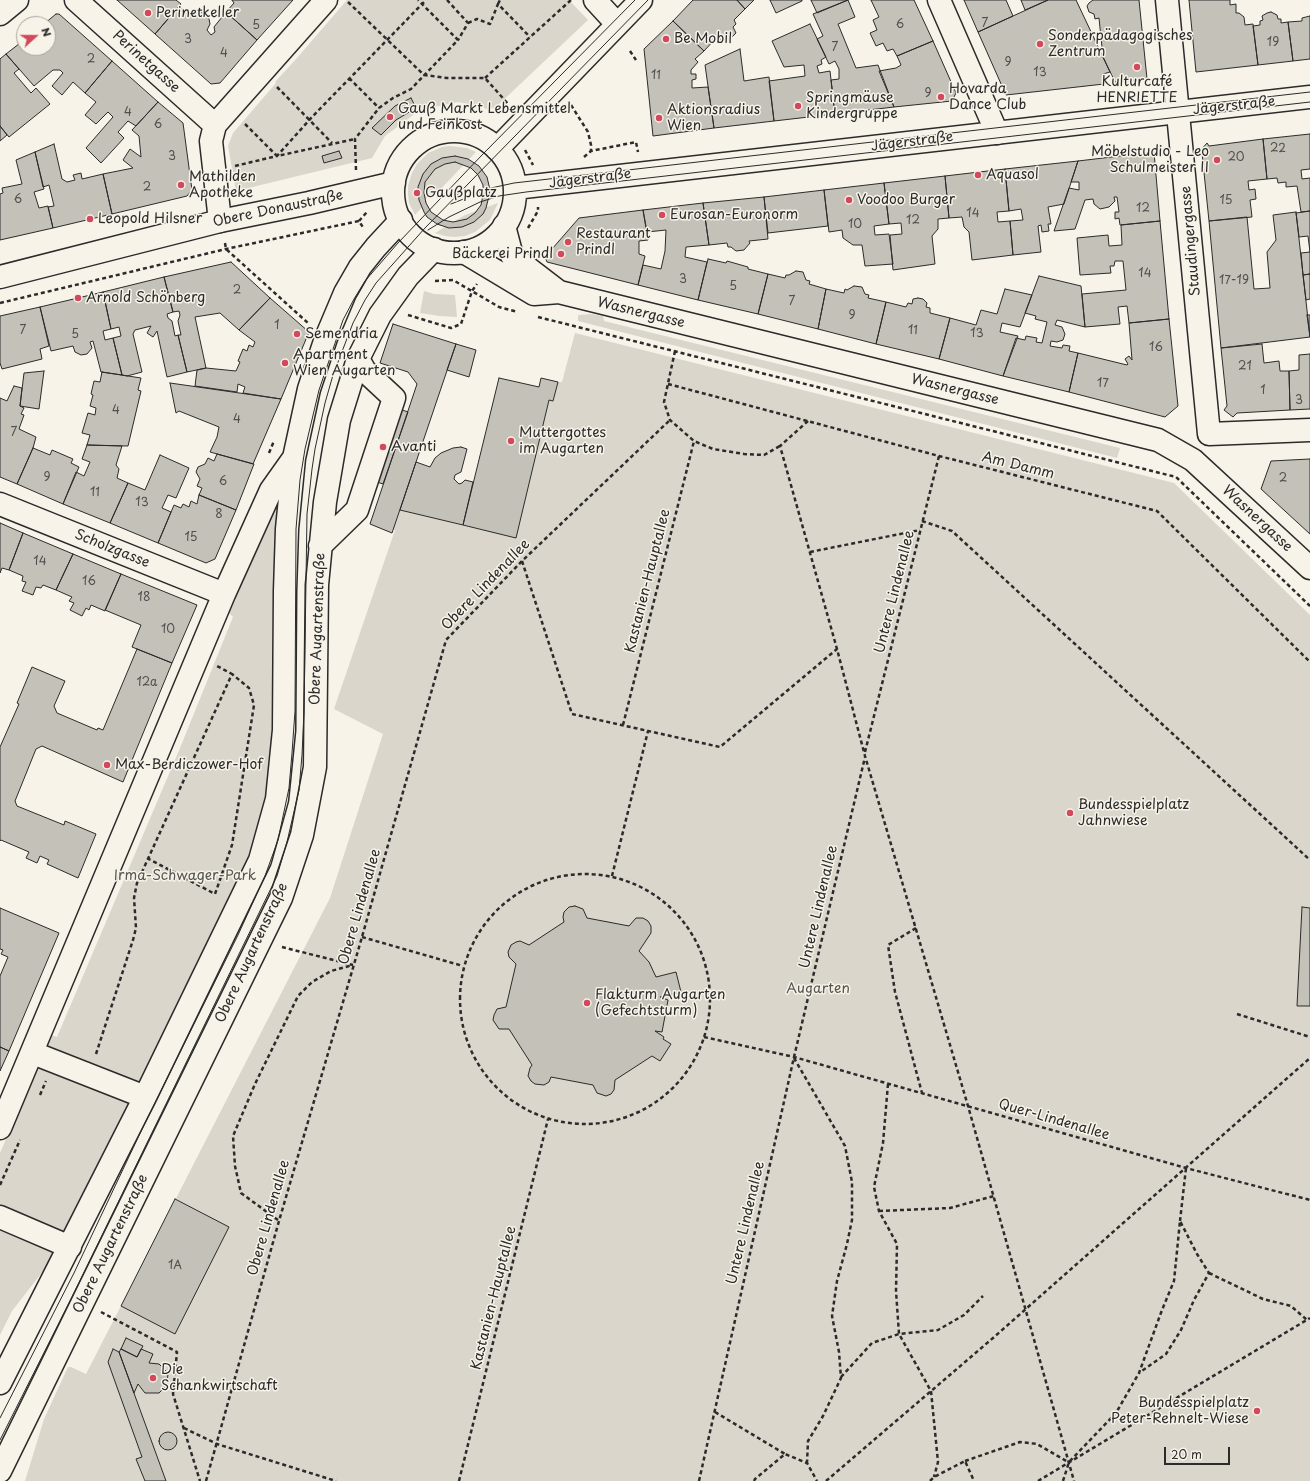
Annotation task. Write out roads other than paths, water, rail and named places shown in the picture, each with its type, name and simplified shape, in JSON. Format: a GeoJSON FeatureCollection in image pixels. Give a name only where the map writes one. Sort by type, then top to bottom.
{"type":"FeatureCollection","features":[{"type":"Feature","properties":{"kind":"street"},"geometry":{"type":"LineString","coordinates":[[0,14],[17,0]]}},
{"type":"Feature","properties":{"kind":"street","name":"Perinetgasse"},"geometry":{"type":"LineString","coordinates":[[76,0],[216,125]]}},
{"type":"Feature","properties":{"kind":"street"},"geometry":{"type":"LineString","coordinates":[[220,221],[211,140],[216,125],[326,0]]}},
{"type":"Feature","properties":{"kind":"street"},"geometry":{"type":"LineString","coordinates":[[595,0],[617,24]]}},
{"type":"Feature","properties":{"kind":"street"},"geometry":{"type":"LineString","coordinates":[[497,149],[641,0]]}},
{"type":"Feature","properties":{"kind":"street"},"geometry":{"type":"LineString","coordinates":[[939,0],[997,133]]}},
{"type":"Feature","properties":{"kind":"street","name":"Staudingergasse"},"geometry":{"type":"LineString","coordinates":[[1167,0],[1210,434],[1310,430]]}},
{"type":"Feature","properties":{"kind":"street","name":"Jägerstraße"},"geometry":{"type":"LineString","coordinates":[[515,188],[1310,97]]}},
{"type":"Feature","properties":{"kind":"street"},"geometry":{"type":"LineString","coordinates":[[457,131],[474,134],[497,149],[503,155],[511,171],[515,188],[511,212],[504,226],[493,238],[472,250],[464,252],[448,252],[434,249],[416,239],[409,233],[395,206],[394,183],[399,166],[409,151],[423,140],[439,133],[457,131]]}},
{"type":"Feature","properties":{"kind":"street","name":"Obere Donaustraße"},"geometry":{"type":"LineString","coordinates":[[0,277],[220,221],[309,203],[394,183]]}},
{"type":"Feature","properties":{"kind":"street"},"geometry":{"type":"LineString","coordinates":[[0,1383],[145,1098],[260,860],[277,799],[284,730],[287,528],[294,458],[309,388],[326,338],[344,293],[360,267],[401,220]]}},
{"type":"Feature","properties":{"kind":"street","name":"Wasnergasse"},"geometry":{"type":"LineString","coordinates":[[504,226],[512,256],[559,292]]}},
{"type":"Feature","properties":{"kind":"street","name":"Obere Augartenstraße"},"geometry":{"type":"LineString","coordinates":[[0,1471],[281,898],[302,835],[315,767],[317,585],[325,502],[339,420],[358,359],[385,307],[408,276],[434,249]]}},
{"type":"Feature","properties":{"kind":"street","name":"Wasnergasse"},"geometry":{"type":"LineString","coordinates":[[464,252],[534,294],[559,292],[1158,440],[1193,460],[1310,568]]}},
{"type":"Feature","properties":{"kind":"street"},"geometry":{"type":"LineString","coordinates":[[320,546],[357,510],[394,398],[366,371],[358,359]]}},
{"type":"Feature","properties":{"kind":"street"},"geometry":{"type":"LineString","coordinates":[[0,1128],[224,594],[272,490],[294,458]]}},
{"type":"Feature","properties":{"kind":"street","name":"Scholzgasse"},"geometry":{"type":"LineString","coordinates":[[0,504],[224,594]]}},
{"type":"Feature","properties":{"kind":"street"},"geometry":{"type":"LineString","coordinates":[[32,1053],[145,1098]]}},
{"type":"Feature","properties":{"kind":"street"},"geometry":{"type":"LineString","coordinates":[[0,1217],[70,1247]]}},
{"type":"Feature","properties":{"kind":"tram line"},"geometry":{"type":"LineString","coordinates":[[0,1418],[74,1273],[143,1127],[238,935],[265,876],[278,840],[289,788],[295,711],[296,529],[300,480],[305,449],[319,390],[343,320],[365,281],[398,243],[482,155],[635,0]]}},
{"type":"Feature","properties":{"kind":"tram line"},"geometry":{"type":"LineString","coordinates":[[0,1440],[71,1299],[277,876],[287,842],[299,790],[304,712],[307,514],[312,469],[325,403],[333,375],[353,323],[376,283],[425,228],[648,0]]}},
{"type":"Feature","properties":{"kind":"tram line"},"geometry":{"type":"LineString","coordinates":[[451,204],[491,188],[514,183],[1310,92]]}},
{"type":"Feature","properties":{"kind":"tram line"},"geometry":{"type":"LineString","coordinates":[[428,230],[449,217],[480,202],[499,196],[526,192],[1310,102]]}},
{"type":"Feature","properties":{"kind":"place","name":"Perinetkeller"},"geometry":{"type":"Point","coordinates":[148,13]}},
{"type":"Feature","properties":{"kind":"place","name":"Be Mobil"},"geometry":{"type":"Point","coordinates":[666,39]}},
{"type":"Feature","properties":{"kind":"place","name":"Sonderpädagogisches Zentrum"},"geometry":{"type":"Point","coordinates":[1040,44]}},
{"type":"Feature","properties":{"kind":"place","name":"Kulturcafé HENRIETTE"},"geometry":{"type":"Point","coordinates":[1137,67]}},
{"type":"Feature","properties":{"kind":"place","name":"Hovarda Dance Club"},"geometry":{"type":"Point","coordinates":[941,97]}},
{"type":"Feature","properties":{"kind":"place","name":"Springmäuse Kindergruppe"},"geometry":{"type":"Point","coordinates":[798,106]}},
{"type":"Feature","properties":{"kind":"place","name":"Gauß Markt Lebensmittel und Feinkost"},"geometry":{"type":"Point","coordinates":[390,117]}},
{"type":"Feature","properties":{"kind":"place","name":"Aktionsradius Wien"},"geometry":{"type":"Point","coordinates":[659,118]}},
{"type":"Feature","properties":{"kind":"place","name":"Möbelstudio - Leo Schulmeister II"},"geometry":{"type":"Point","coordinates":[1217,160]}},
{"type":"Feature","properties":{"kind":"place","name":"Aquasol"},"geometry":{"type":"Point","coordinates":[978,175]}},
{"type":"Feature","properties":{"kind":"place","name":"Mathilden Apotheke"},"geometry":{"type":"Point","coordinates":[181,185]}},
{"type":"Feature","properties":{"kind":"place","name":"Gaußplatz"},"geometry":{"type":"Point","coordinates":[417,193]}},
{"type":"Feature","properties":{"kind":"place","name":"Voodoo Burger"},"geometry":{"type":"Point","coordinates":[849,200]}},
{"type":"Feature","properties":{"kind":"place","name":"Eurosan-Euronorm"},"geometry":{"type":"Point","coordinates":[662,215]}},
{"type":"Feature","properties":{"kind":"place","name":"Leopold Hilsner"},"geometry":{"type":"Point","coordinates":[90,219]}},
{"type":"Feature","properties":{"kind":"place","name":"Restaurant Prindl"},"geometry":{"type":"Point","coordinates":[568,242]}},
{"type":"Feature","properties":{"kind":"place","name":"Bäckerei Prindl"},"geometry":{"type":"Point","coordinates":[561,254]}},
{"type":"Feature","properties":{"kind":"place","name":"Arnold Schönberg"},"geometry":{"type":"Point","coordinates":[78,298]}},
{"type":"Feature","properties":{"kind":"place","name":"Semendria"},"geometry":{"type":"Point","coordinates":[297,334]}},
{"type":"Feature","properties":{"kind":"place","name":"Apartment Wien Augarten"},"geometry":{"type":"Point","coordinates":[285,363]}},
{"type":"Feature","properties":{"kind":"place","name":"Muttergottes im Augarten"},"geometry":{"type":"Point","coordinates":[511,441]}},
{"type":"Feature","properties":{"kind":"place","name":"Avanti"},"geometry":{"type":"Point","coordinates":[383,447]}},
{"type":"Feature","properties":{"kind":"place","name":"Max-Berdiczower-Hof"},"geometry":{"type":"Point","coordinates":[107,765]}},
{"type":"Feature","properties":{"kind":"place","name":"Bundesspielplatz Jahnwiese"},"geometry":{"type":"Point","coordinates":[1070,813]}},
{"type":"Feature","properties":{"kind":"place","name":"Flakturm Augarten (Gefechtsturm)"},"geometry":{"type":"Point","coordinates":[587,1003]}},
{"type":"Feature","properties":{"kind":"place","name":"Die Schankwirtschaft"},"geometry":{"type":"Point","coordinates":[153,1378]}},
{"type":"Feature","properties":{"kind":"place","name":"Bundesspielplatz Peter-Rehnelt-Wiese"},"geometry":{"type":"Point","coordinates":[1257,1411]}},
{"type":"Feature","properties":{"kind":"park label","name":"Irma-Schwager-Park"},"geometry":{"type":"Point","coordinates":[185,876]}},
{"type":"Feature","properties":{"kind":"park label","name":"Augarten"},"geometry":{"type":"Point","coordinates":[818,989]}}]}
